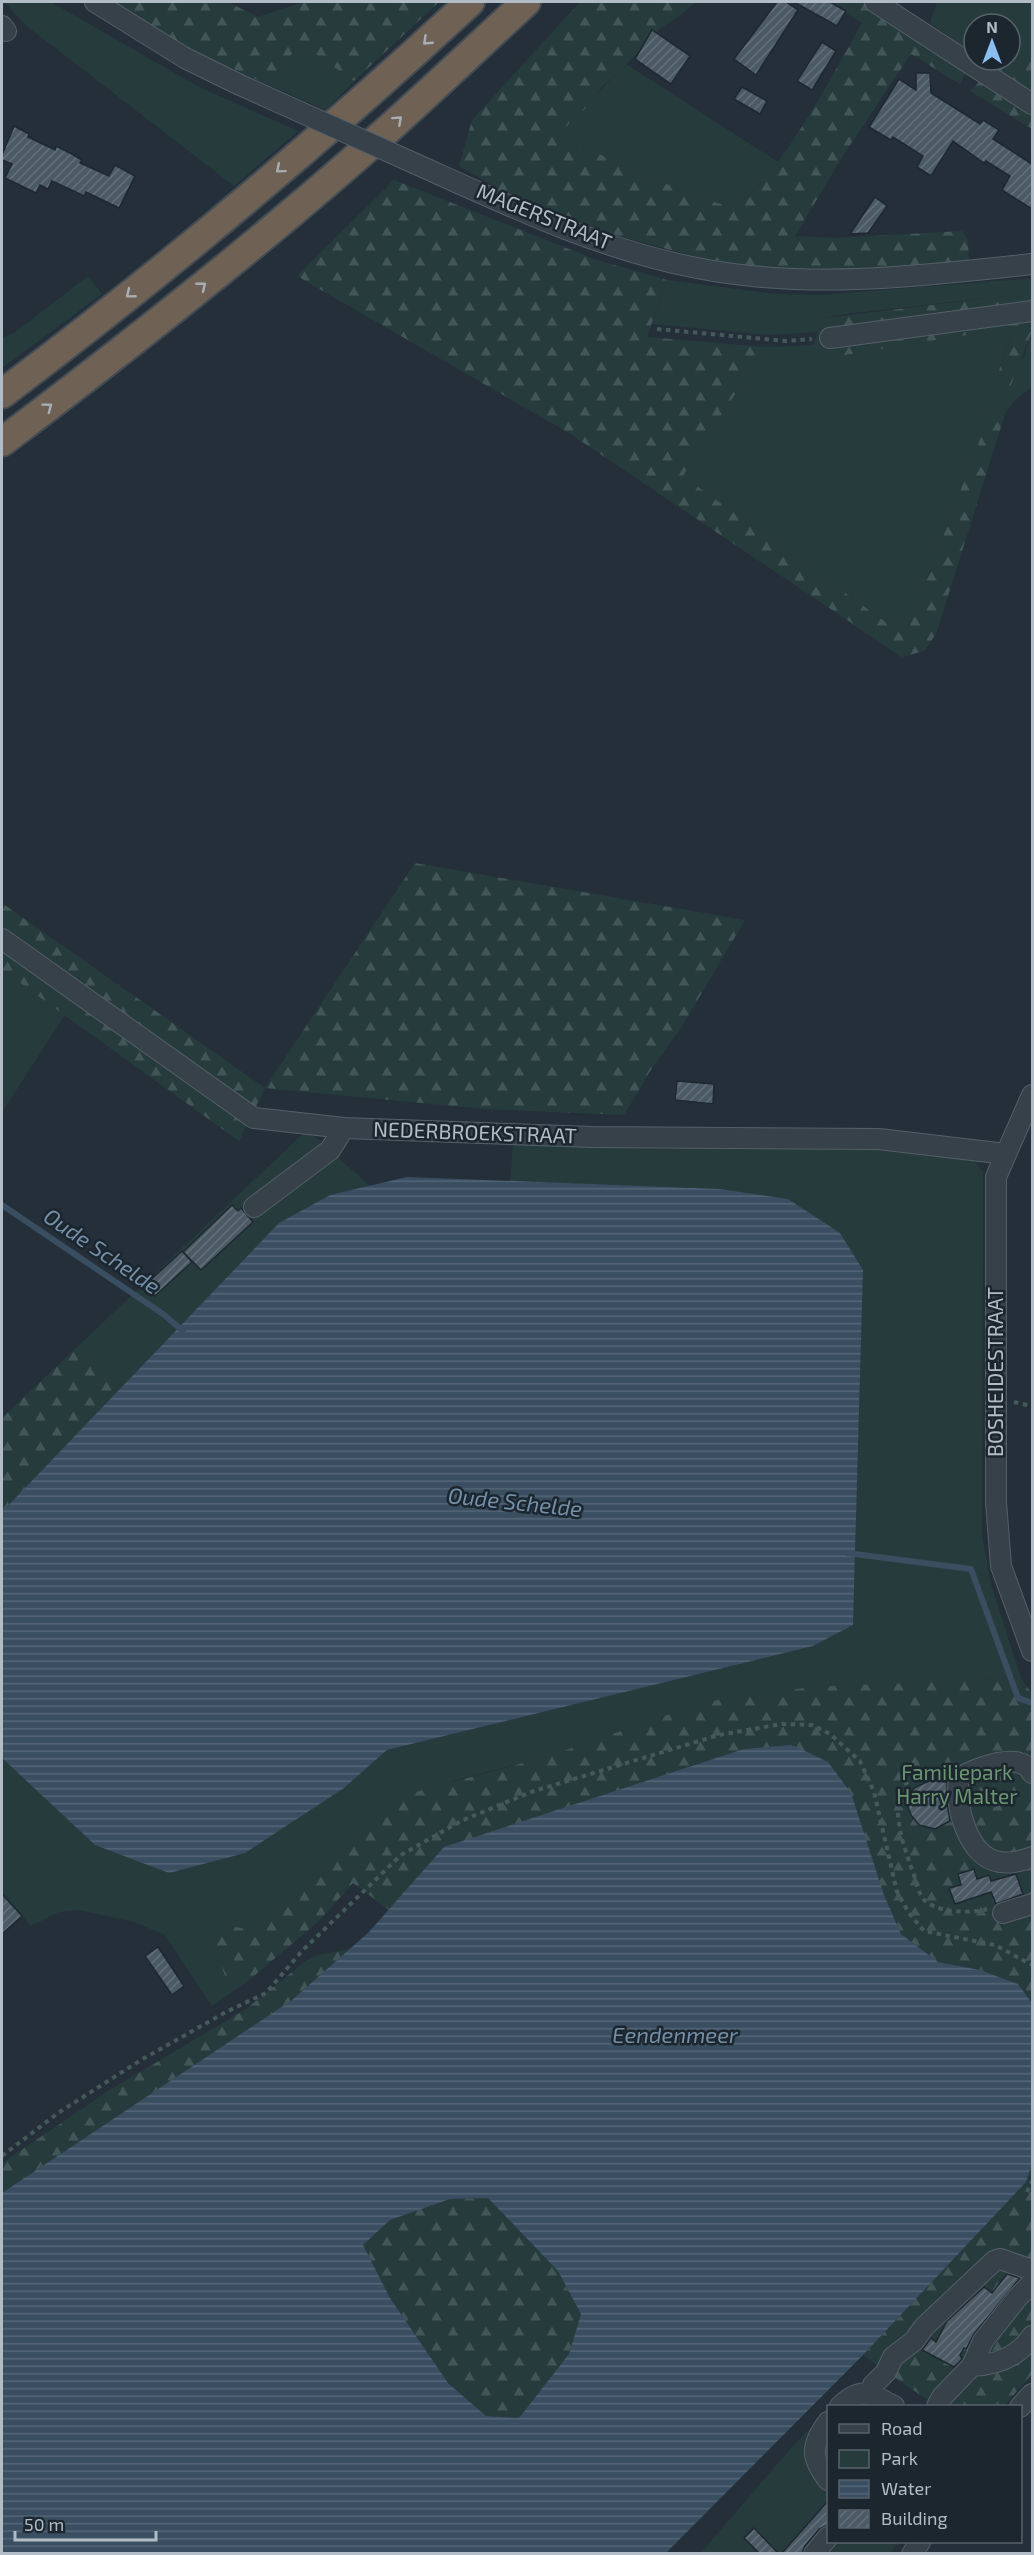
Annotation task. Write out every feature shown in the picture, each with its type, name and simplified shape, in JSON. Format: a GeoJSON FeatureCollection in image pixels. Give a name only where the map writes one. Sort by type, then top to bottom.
{"type":"FeatureCollection","features":[{"type":"Feature","properties":{"kind":"highway"},"geometry":{"type":"LineString","coordinates":[[2,394],[79,336],[202,235],[379,86],[470,2]]}},
{"type":"Feature","properties":{"kind":"highway"},"geometry":{"type":"LineString","coordinates":[[2,442],[107,363],[232,262],[392,125],[526,2]]}},
{"type":"Feature","properties":{"kind":"street","name":"MAGERSTRAAT"},"geometry":{"type":"LineString","coordinates":[[95,2],[185,58],[238,84],[584,237],[698,268],[766,277],[872,279],[935,275],[1032,264]]}},
{"type":"Feature","properties":{"kind":"street"},"geometry":{"type":"LineString","coordinates":[[875,2],[1032,104]]}},
{"type":"Feature","properties":{"kind":"street"},"geometry":{"type":"LineString","coordinates":[[830,338],[1032,311]]}},
{"type":"Feature","properties":{"kind":"street","name":"NEDERBROEKSTRAAT"},"geometry":{"type":"LineString","coordinates":[[2,939],[254,1118],[344,1128],[592,1137],[879,1139],[1006,1154]]}},
{"type":"Feature","properties":{"kind":"street","name":"BOSHEIDESTRAAT"},"geometry":{"type":"LineString","coordinates":[[1032,1095],[996,1177],[996,1502],[1001,1566],[1032,1651]]}},
{"type":"Feature","properties":{"kind":"street"},"geometry":{"type":"LineString","coordinates":[[254,1208],[330,1150],[344,1128]]}},
{"type":"Feature","properties":{"kind":"street"},"geometry":{"type":"LineString","coordinates":[[1031,1863],[1000,1862],[986,1857],[972,1842],[959,1800],[959,1778],[988,1766],[1018,1762],[1030,1768],[1032,1773]]}},
{"type":"Feature","properties":{"kind":"street"},"geometry":{"type":"LineString","coordinates":[[996,1910],[1032,1904]]}},
{"type":"Feature","properties":{"kind":"street"},"geometry":{"type":"LineString","coordinates":[[871,2393],[873,2385],[886,2372],[893,2357],[914,2341],[924,2327],[994,2261],[1000,2259],[1032,2270]]}},
{"type":"Feature","properties":{"kind":"street"},"geometry":{"type":"LineString","coordinates":[[938,2405],[942,2397],[972,2366],[983,2341],[1032,2283]]}},
{"type":"Feature","properties":{"kind":"street"},"geometry":{"type":"LineString","coordinates":[[972,2366],[985,2366],[1018,2353],[1032,2336]]}},
{"type":"Feature","properties":{"kind":"street"},"geometry":{"type":"LineString","coordinates":[[841,2405],[860,2393],[871,2393],[892,2405]]}},
{"type":"Feature","properties":{"kind":"street"},"geometry":{"type":"LineString","coordinates":[[827,2423],[815,2441],[814,2455],[819,2468],[827,2479]]}},
{"type":"Feature","properties":{"kind":"street"},"geometry":{"type":"LineString","coordinates":[[814,2553],[827,2538]]}},
{"type":"Feature","properties":{"kind":"path"},"geometry":{"type":"LineString","coordinates":[[657,328],[786,341],[830,338]]}},
{"type":"Feature","properties":{"kind":"path"},"geometry":{"type":"LineString","coordinates":[[2,2156],[58,2113],[141,2060],[226,2012],[266,1993],[302,1951],[401,1855],[461,1821],[531,1792],[729,1733],[782,1724],[812,1725],[830,1734],[860,1761],[874,1792],[897,1892],[909,1913],[924,1931],[995,1945],[1032,1965]]}},
{"type":"Feature","properties":{"kind":"path"},"geometry":{"type":"LineString","coordinates":[[959,1778],[921,1773],[898,1789],[897,1813],[901,1840],[922,1897],[936,1908],[996,1910]]}},
{"type":"Feature","properties":{"kind":"path"},"geometry":{"type":"LineString","coordinates":[[1027,2192],[1032,2181]]}},
{"type":"Feature","properties":{"kind":"green space"},"geometry":{"type":"Polygon","coordinates":[[[5,2],[51,2],[197,86],[298,131],[234,186],[24,24],[5,2]]]}},
{"type":"Feature","properties":{"kind":"green space"},"geometry":{"type":"Polygon","coordinates":[[[110,2],[228,2],[258,17],[304,2],[439,2],[354,81],[301,44],[266,84],[176,42],[110,2]]]}},
{"type":"Feature","properties":{"kind":"green space"},"geometry":{"type":"Polygon","coordinates":[[[580,2],[696,2],[659,29],[644,47],[602,87],[584,110],[558,134],[640,173],[710,201],[730,205],[745,198],[763,181],[783,156],[862,23],[828,2],[865,2],[962,66],[962,72],[966,72],[960,84],[911,54],[844,154],[795,236],[836,238],[962,231],[968,240],[969,262],[848,269],[760,268],[693,256],[619,236],[520,201],[459,166],[472,120],[580,2]]]}},
{"type":"Feature","properties":{"kind":"green space"},"geometry":{"type":"Polygon","coordinates":[[[937,2],[1032,2],[1032,51],[1030,56],[1022,59],[1022,12],[962,12],[962,46],[930,23],[937,2]]]}},
{"type":"Feature","properties":{"kind":"green space"},"geometry":{"type":"Polygon","coordinates":[[[301,44],[354,81],[326,110],[266,84],[301,44]]]}},
{"type":"Feature","properties":{"kind":"green space"},"geometry":{"type":"Polygon","coordinates":[[[1032,51],[1032,97],[993,72],[1022,72],[1022,59],[1030,56],[1032,51]]]}},
{"type":"Feature","properties":{"kind":"green space"},"geometry":{"type":"Polygon","coordinates":[[[626,64],[778,162],[750,194],[737,203],[727,205],[713,202],[643,174],[557,134],[626,64]]]}},
{"type":"Feature","properties":{"kind":"green space"},"geometry":{"type":"Polygon","coordinates":[[[983,78],[1032,111],[1032,129],[970,91],[983,78]]]}},
{"type":"Feature","properties":{"kind":"green space"},"geometry":{"type":"Polygon","coordinates":[[[394,180],[594,259],[667,280],[647,337],[765,347],[683,476],[905,636],[992,408],[1005,414],[936,634],[924,651],[902,657],[569,433],[297,276],[394,180]]]}},
{"type":"Feature","properties":{"kind":"green space"},"geometry":{"type":"Polygon","coordinates":[[[88,276],[102,294],[2,368],[2,338],[14,333],[88,276]]]}},
{"type":"Feature","properties":{"kind":"green space"},"geometry":{"type":"Polygon","coordinates":[[[1032,278],[1032,307],[1005,296],[845,314],[825,318],[817,332],[770,335],[652,324],[667,280],[775,294],[821,295],[1032,278]]]}},
{"type":"Feature","properties":{"kind":"green space"},"geometry":{"type":"Polygon","coordinates":[[[1005,296],[1026,299],[1032,317],[1032,331],[1009,390],[995,389],[995,381],[1012,336],[1006,332],[986,332],[845,355],[823,355],[814,345],[817,332],[825,318],[1005,296]]]}},
{"type":"Feature","properties":{"kind":"green space"},"geometry":{"type":"Polygon","coordinates":[[[1032,331],[1032,387],[1015,400],[1005,414],[992,408],[905,636],[683,476],[765,347],[814,345],[823,355],[845,355],[986,332],[1006,332],[1012,335],[995,381],[1024,357],[1032,331]]]}},
{"type":"Feature","properties":{"kind":"green space"},"geometry":{"type":"Polygon","coordinates":[[[415,863],[745,920],[681,1028],[652,1068],[624,1115],[484,1109],[265,1088],[415,863]]]}},
{"type":"Feature","properties":{"kind":"green space"},"geometry":{"type":"Polygon","coordinates":[[[2,903],[265,1088],[239,1141],[2,970],[2,903]]]}},
{"type":"Feature","properties":{"kind":"green space"},"geometry":{"type":"Polygon","coordinates":[[[2,970],[65,1015],[2,1112],[2,970]]]}},
{"type":"Feature","properties":{"kind":"green space"},"geometry":{"type":"Polygon","coordinates":[[[307,1130],[370,1186],[330,1195],[279,1223],[122,1387],[77,1347],[307,1130]]]}},
{"type":"Feature","properties":{"kind":"green space"},"geometry":{"type":"Polygon","coordinates":[[[513,1143],[857,1147],[953,1155],[975,1162],[983,1172],[982,1535],[991,1584],[1021,1678],[892,1684],[552,1755],[453,1781],[283,1907],[257,1932],[226,1925],[225,1976],[248,1981],[212,2006],[165,1935],[134,1922],[79,1910],[59,1912],[31,1926],[2,1892],[2,1758],[95,1845],[344,1788],[387,1750],[813,1646],[853,1625],[863,1270],[840,1234],[788,1199],[720,1189],[510,1181],[513,1143]]]}},
{"type":"Feature","properties":{"kind":"green space"},"geometry":{"type":"Polygon","coordinates":[[[77,1347],[122,1387],[2,1512],[2,1418],[77,1347]]]}},
{"type":"Feature","properties":{"kind":"green space","name":"Familiepark Harry Malter"},"geometry":{"type":"Polygon","coordinates":[[[1021,1678],[1032,1694],[1032,2003],[1018,1984],[980,1970],[938,1962],[901,1934],[884,1895],[444,1847],[389,1910],[353,1883],[319,1921],[248,1981],[225,1976],[210,1932],[225,1925],[257,1931],[397,1797],[552,1755],[705,1702],[811,1687],[1021,1678]]]}},
{"type":"Feature","properties":{"kind":"green space"},"geometry":{"type":"Polygon","coordinates":[[[350,1949],[292,2000],[2,2193],[2,2163],[110,2090],[246,2009],[302,1964],[317,1955],[350,1949]]]}},
{"type":"Feature","properties":{"kind":"green space"},"geometry":{"type":"Polygon","coordinates":[[[1032,2164],[1032,2374],[1005,2405],[935,2405],[863,2355],[1026,2182],[1032,2164]]]}},
{"type":"Feature","properties":{"kind":"green space"},"geometry":{"type":"Polygon","coordinates":[[[488,2198],[558,2271],[581,2314],[569,2354],[519,2418],[486,2416],[448,2383],[390,2298],[363,2245],[390,2220],[450,2199],[488,2198]]]}},
{"type":"Feature","properties":{"kind":"green space"},"geometry":{"type":"Polygon","coordinates":[[[827,2410],[827,2543],[899,2543],[890,2553],[700,2554],[784,2456],[827,2410]]]}},
{"type":"Feature","properties":{"kind":"water"},"geometry":{"type":"Polygon","coordinates":[[[407,1177],[720,1189],[788,1199],[840,1233],[863,1270],[853,1625],[813,1646],[387,1750],[344,1788],[245,1853],[169,1873],[95,1845],[2,1758],[2,1512],[279,1223],[330,1195],[407,1177]]]}},
{"type":"Feature","properties":{"kind":"water","name":"Eendenmeer"},"geometry":{"type":"Polygon","coordinates":[[[792,1745],[828,1762],[851,1793],[884,1895],[901,1934],[938,1962],[980,1970],[1018,1984],[1032,2003],[1032,2164],[1026,2182],[863,2355],[666,2553],[2,2553],[2,2193],[292,2000],[369,1932],[444,1847],[744,1749],[792,1745]],[[488,2198],[450,2199],[390,2220],[363,2245],[390,2298],[448,2383],[486,2416],[519,2418],[569,2354],[581,2314],[558,2271],[488,2198]]]}},
{"type":"Feature","properties":{"kind":"building"},"geometry":{"type":"Polygon","coordinates":[[[777,2],[786,2],[798,10],[756,75],[734,59],[777,2]]]}},
{"type":"Feature","properties":{"kind":"building"},"geometry":{"type":"Polygon","coordinates":[[[794,2],[830,2],[846,11],[837,26],[794,2]]]}},
{"type":"Feature","properties":{"kind":"building"},"geometry":{"type":"Polygon","coordinates":[[[652,30],[690,56],[671,84],[635,59],[652,30]]]}},
{"type":"Feature","properties":{"kind":"building"},"geometry":{"type":"Polygon","coordinates":[[[822,42],[836,51],[812,90],[797,81],[822,42]]]}},
{"type":"Feature","properties":{"kind":"building"},"geometry":{"type":"Polygon","coordinates":[[[916,73],[930,73],[931,93],[980,124],[983,120],[999,130],[993,139],[1032,164],[1032,209],[1002,190],[1010,176],[986,161],[984,163],[953,141],[931,176],[917,167],[923,156],[893,137],[891,140],[869,127],[899,79],[916,90],[916,73]]]}},
{"type":"Feature","properties":{"kind":"building"},"geometry":{"type":"Polygon","coordinates":[[[742,87],[767,101],[760,114],[734,99],[742,87]]]}},
{"type":"Feature","properties":{"kind":"building"},"geometry":{"type":"Polygon","coordinates":[[[14,126],[29,134],[28,137],[55,150],[56,146],[82,160],[80,163],[109,176],[115,165],[135,176],[119,208],[86,192],[84,196],[52,181],[48,189],[40,185],[36,193],[5,178],[12,164],[2,160],[2,155],[14,126]]]}},
{"type":"Feature","properties":{"kind":"building"},"geometry":{"type":"Polygon","coordinates":[[[875,197],[887,206],[868,233],[850,234],[875,197]]]}},
{"type":"Feature","properties":{"kind":"building"},"geometry":{"type":"Polygon","coordinates":[[[677,1081],[714,1084],[713,1104],[675,1100],[677,1081]]]}},
{"type":"Feature","properties":{"kind":"building"},"geometry":{"type":"Polygon","coordinates":[[[232,1205],[238,1211],[241,1208],[253,1222],[201,1270],[183,1252],[232,1205]]]}},
{"type":"Feature","properties":{"kind":"building"},"geometry":{"type":"Polygon","coordinates":[[[182,1251],[192,1262],[155,1296],[145,1285],[182,1251]]]}},
{"type":"Feature","properties":{"kind":"building"},"geometry":{"type":"Polygon","coordinates":[[[931,1780],[947,1782],[950,1821],[935,1829],[919,1825],[908,1807],[908,1797],[914,1788],[931,1780]]]}},
{"type":"Feature","properties":{"kind":"building"},"geometry":{"type":"Polygon","coordinates":[[[974,1869],[977,1879],[989,1875],[991,1881],[1016,1874],[1023,1894],[996,1904],[991,1892],[955,1904],[949,1888],[961,1885],[958,1874],[974,1869]]]}},
{"type":"Feature","properties":{"kind":"building"},"geometry":{"type":"Polygon","coordinates":[[[2,1894],[22,1916],[2,1934],[2,1894]]]}},
{"type":"Feature","properties":{"kind":"building"},"geometry":{"type":"Polygon","coordinates":[[[158,1947],[184,1986],[172,1995],[145,1956],[158,1947]]]}},
{"type":"Feature","properties":{"kind":"building"},"geometry":{"type":"Polygon","coordinates":[[[1007,2274],[1020,2278],[974,2334],[960,2355],[962,2359],[954,2367],[922,2350],[931,2338],[936,2342],[947,2321],[984,2287],[992,2293],[1007,2274]]]}},
{"type":"Feature","properties":{"kind":"building"},"geometry":{"type":"Polygon","coordinates":[[[827,2502],[827,2525],[819,2529],[802,2553],[782,2553],[827,2502]]]}},
{"type":"Feature","properties":{"kind":"building"},"geometry":{"type":"Polygon","coordinates":[[[754,2528],[778,2553],[759,2553],[744,2538],[754,2528]]]}},
{"type":"Feature","properties":{"kind":"waterway","name":"Oude Schelde"},"geometry":{"type":"LineString","coordinates":[[2,1205],[163,1314],[183,1331]]}},
{"type":"Feature","properties":{"kind":"waterway","name":"Oude Schelde"},"geometry":{"type":"LineString","coordinates":[[847,1553],[971,1569],[1018,1698],[1032,1703]]}}]}
